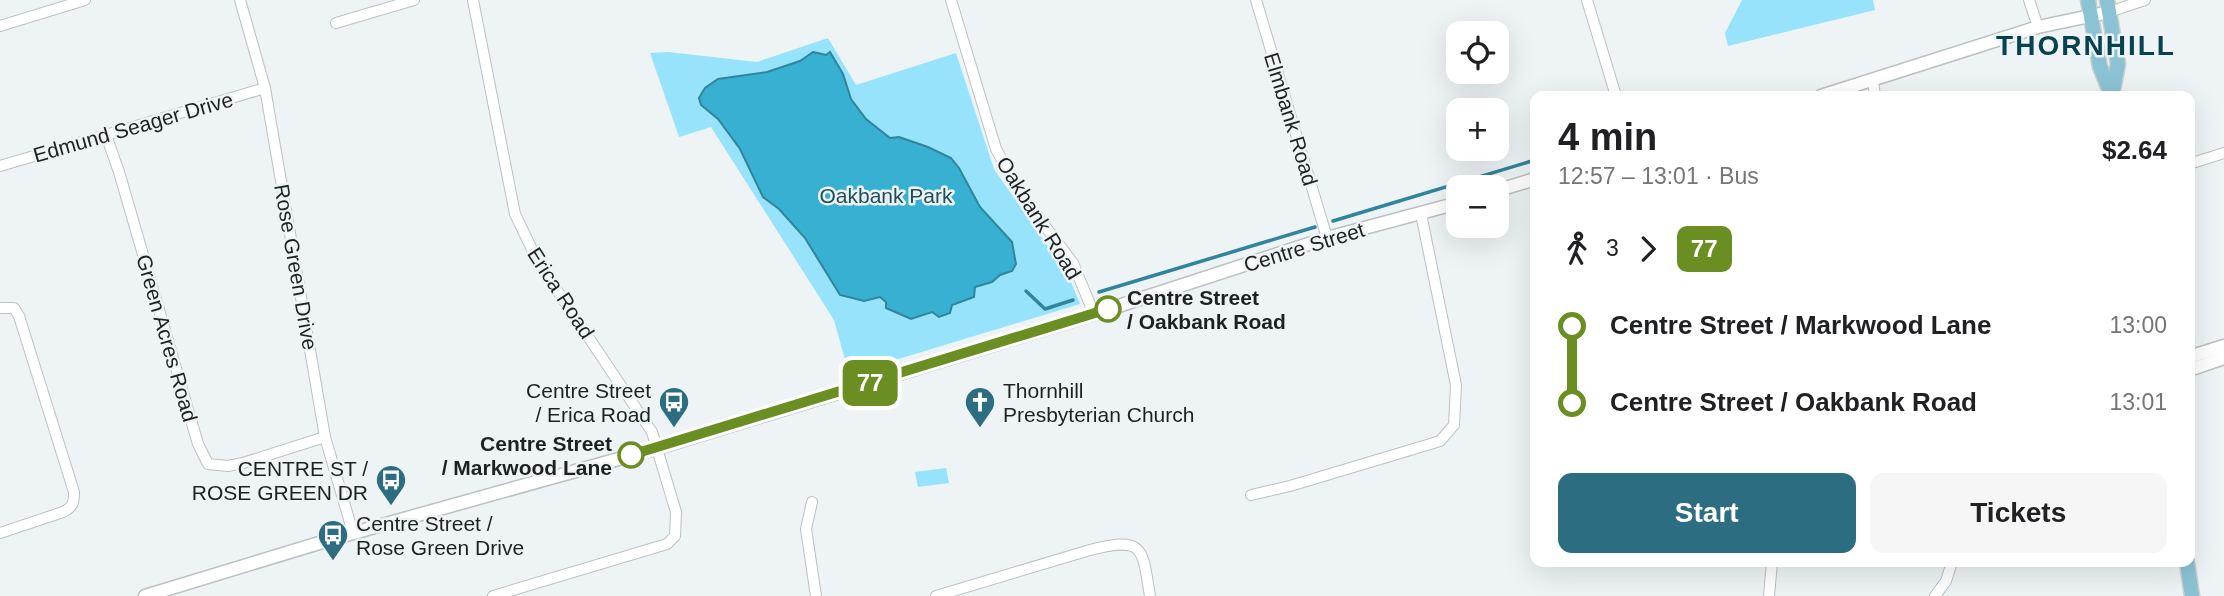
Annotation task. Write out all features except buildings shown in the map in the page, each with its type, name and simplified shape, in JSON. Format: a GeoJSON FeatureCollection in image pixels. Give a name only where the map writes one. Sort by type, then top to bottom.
{"type":"FeatureCollection","features":[{"type":"Feature","properties":{"kind":"main road"},"geometry":{"type":"LineString","coordinates":[[2088,0],[2100,67],[2110,91]]}},
{"type":"Feature","properties":{"kind":"main road"},"geometry":{"type":"LineString","coordinates":[[1838,91],[2038,27],[2090,15],[2108,6],[2118,64],[2113,91]]}},
{"type":"Feature","properties":{"kind":"main road"},"geometry":{"type":"LineString","coordinates":[[1509,187],[1530,181]]}},
{"type":"Feature","properties":{"kind":"main road","name":"Centre Street"},"geometry":{"type":"LineString","coordinates":[[145,596],[353,533],[658,448],[1094,314],[1326,238],[1446,207]]}},
{"type":"Feature","properties":{"kind":"main road"},"geometry":{"type":"LineString","coordinates":[[2195,355],[2224,346]]}},
{"type":"Feature","properties":{"kind":"main road"},"geometry":{"type":"LineString","coordinates":[[2195,368],[2224,358]]}},
{"type":"Feature","properties":{"kind":"main road"},"geometry":{"type":"LineString","coordinates":[[2188,567],[2192,596]]}},
{"type":"Feature","properties":{"kind":"street"},"geometry":{"type":"LineString","coordinates":[[0,26],[85,0]]}},
{"type":"Feature","properties":{"kind":"street","name":"Rose Green Drive"},"geometry":{"type":"LineString","coordinates":[[240,0],[265,88],[325,437],[353,533]]}},
{"type":"Feature","properties":{"kind":"street"},"geometry":{"type":"LineString","coordinates":[[336,23],[414,0]]}},
{"type":"Feature","properties":{"kind":"street","name":"Erica Road"},"geometry":{"type":"LineString","coordinates":[[473,0],[516,214],[538,262],[652,432],[676,512],[675,536],[667,544],[493,596]]}},
{"type":"Feature","properties":{"kind":"street","name":"Oakbank Road"},"geometry":{"type":"LineString","coordinates":[[951,0],[996,149],[1020,192],[1073,263],[1094,314]]}},
{"type":"Feature","properties":{"kind":"street","name":"Elmbank Road"},"geometry":{"type":"LineString","coordinates":[[1256,0],[1326,238]]}},
{"type":"Feature","properties":{"kind":"street"},"geometry":{"type":"LineString","coordinates":[[1587,0],[1614,91]]}},
{"type":"Feature","properties":{"kind":"street"},"geometry":{"type":"LineString","coordinates":[[2029,0],[2038,27]]}},
{"type":"Feature","properties":{"kind":"street"},"geometry":{"type":"LineString","coordinates":[[2108,6],[2145,0]]}},
{"type":"Feature","properties":{"kind":"street"},"geometry":{"type":"LineString","coordinates":[[1873,81],[1874,91]]}},
{"type":"Feature","properties":{"kind":"street","name":"Edmund Seager Drive"},"geometry":{"type":"LineString","coordinates":[[0,166],[265,88]]}},
{"type":"Feature","properties":{"kind":"street","name":"Green Acres Road"},"geometry":{"type":"LineString","coordinates":[[106,135],[198,444],[208,464],[228,466],[243,463],[325,437]]}},
{"type":"Feature","properties":{"kind":"street"},"geometry":{"type":"LineString","coordinates":[[2195,162],[2224,153]]}},
{"type":"Feature","properties":{"kind":"street"},"geometry":{"type":"LineString","coordinates":[[1251,495],[1440,441],[1454,425],[1456,385],[1422,214]]}},
{"type":"Feature","properties":{"kind":"street"},"geometry":{"type":"LineString","coordinates":[[0,308],[14,308],[19,316],[75,492],[71,508],[0,533]]}},
{"type":"Feature","properties":{"kind":"street"},"geometry":{"type":"LineString","coordinates":[[812,502],[806,530],[816,596]]}},
{"type":"Feature","properties":{"kind":"street"},"geometry":{"type":"LineString","coordinates":[[936,596],[1111,545],[1125,545],[1139,550],[1143,556],[1150,596]]}},
{"type":"Feature","properties":{"kind":"street"},"geometry":{"type":"LineString","coordinates":[[1769,596],[1772,567]]}},
{"type":"Feature","properties":{"kind":"street"},"geometry":{"type":"LineString","coordinates":[[1935,596],[1946,581],[1950,567]]}},
{"type":"Feature","properties":{"kind":"green space"},"geometry":{"type":"Polygon","coordinates":[[[1742,0],[1873,0],[1875,10],[1728,46],[1725,33],[1742,0]]]}},
{"type":"Feature","properties":{"kind":"green space","name":"Oakbank Park"},"geometry":{"type":"Polygon","coordinates":[[[828,38],[856,85],[956,53],[994,169],[1069,277],[1080,304],[849,374],[834,320],[711,127],[679,137],[650,53],[668,52],[757,62],[828,38]]]}},
{"type":"Feature","properties":{"kind":"green space"},"geometry":{"type":"Polygon","coordinates":[[[946,468],[949,483],[918,487],[915,472],[946,468]]]}},
{"type":"Feature","properties":{"kind":"shaded area"},"geometry":{"type":"Polygon","coordinates":[[[813,52],[826,55],[830,52],[843,74],[851,99],[866,119],[890,138],[899,137],[951,158],[980,207],[1012,242],[1016,264],[1012,271],[1000,275],[992,282],[975,287],[974,297],[952,305],[950,313],[939,317],[932,312],[911,319],[886,308],[886,302],[880,297],[864,301],[840,295],[805,238],[779,209],[763,197],[740,149],[718,119],[701,105],[699,98],[705,88],[718,79],[767,72],[800,61],[813,52]]]}},
{"type":"Feature","properties":{"kind":"waterway"},"geometry":{"type":"LineString","coordinates":[[1333,221],[1530,162]]}},
{"type":"Feature","properties":{"kind":"waterway"},"geometry":{"type":"LineString","coordinates":[[1099,292],[1315,227]]}},
{"type":"Feature","properties":{"kind":"waterway"},"geometry":{"type":"LineString","coordinates":[[1026,291],[1045,309],[1073,300]]}},
{"type":"Feature","properties":{"kind":"bus line","name":"77"},"geometry":{"type":"LineString","coordinates":[[631,455],[1108,309]]}},
{"type":"Feature","properties":{"kind":"place","name":"Centre Street / Oakbank Road"},"geometry":{"type":"Point","coordinates":[1108,309]}},
{"type":"Feature","properties":{"kind":"place","name":"Centre Street / Erica Road"},"geometry":{"type":"Point","coordinates":[674,429]}},
{"type":"Feature","properties":{"kind":"place","name":"Thornhill Presbyterian Church"},"geometry":{"type":"Point","coordinates":[980,429]}},
{"type":"Feature","properties":{"kind":"place","name":"Centre Street / Markwood Lane"},"geometry":{"type":"Point","coordinates":[631,455]}},
{"type":"Feature","properties":{"kind":"place","name":"CENTRE ST / ROSE GREEN DR"},"geometry":{"type":"Point","coordinates":[391,507]}},
{"type":"Feature","properties":{"kind":"place","name":"Centre Street / Rose Green Drive"},"geometry":{"type":"Point","coordinates":[333,562]}},
{"type":"Feature","properties":{"kind":"district","name":"THORNHILL"},"geometry":{"type":"Point","coordinates":[2086,45]}}]}
